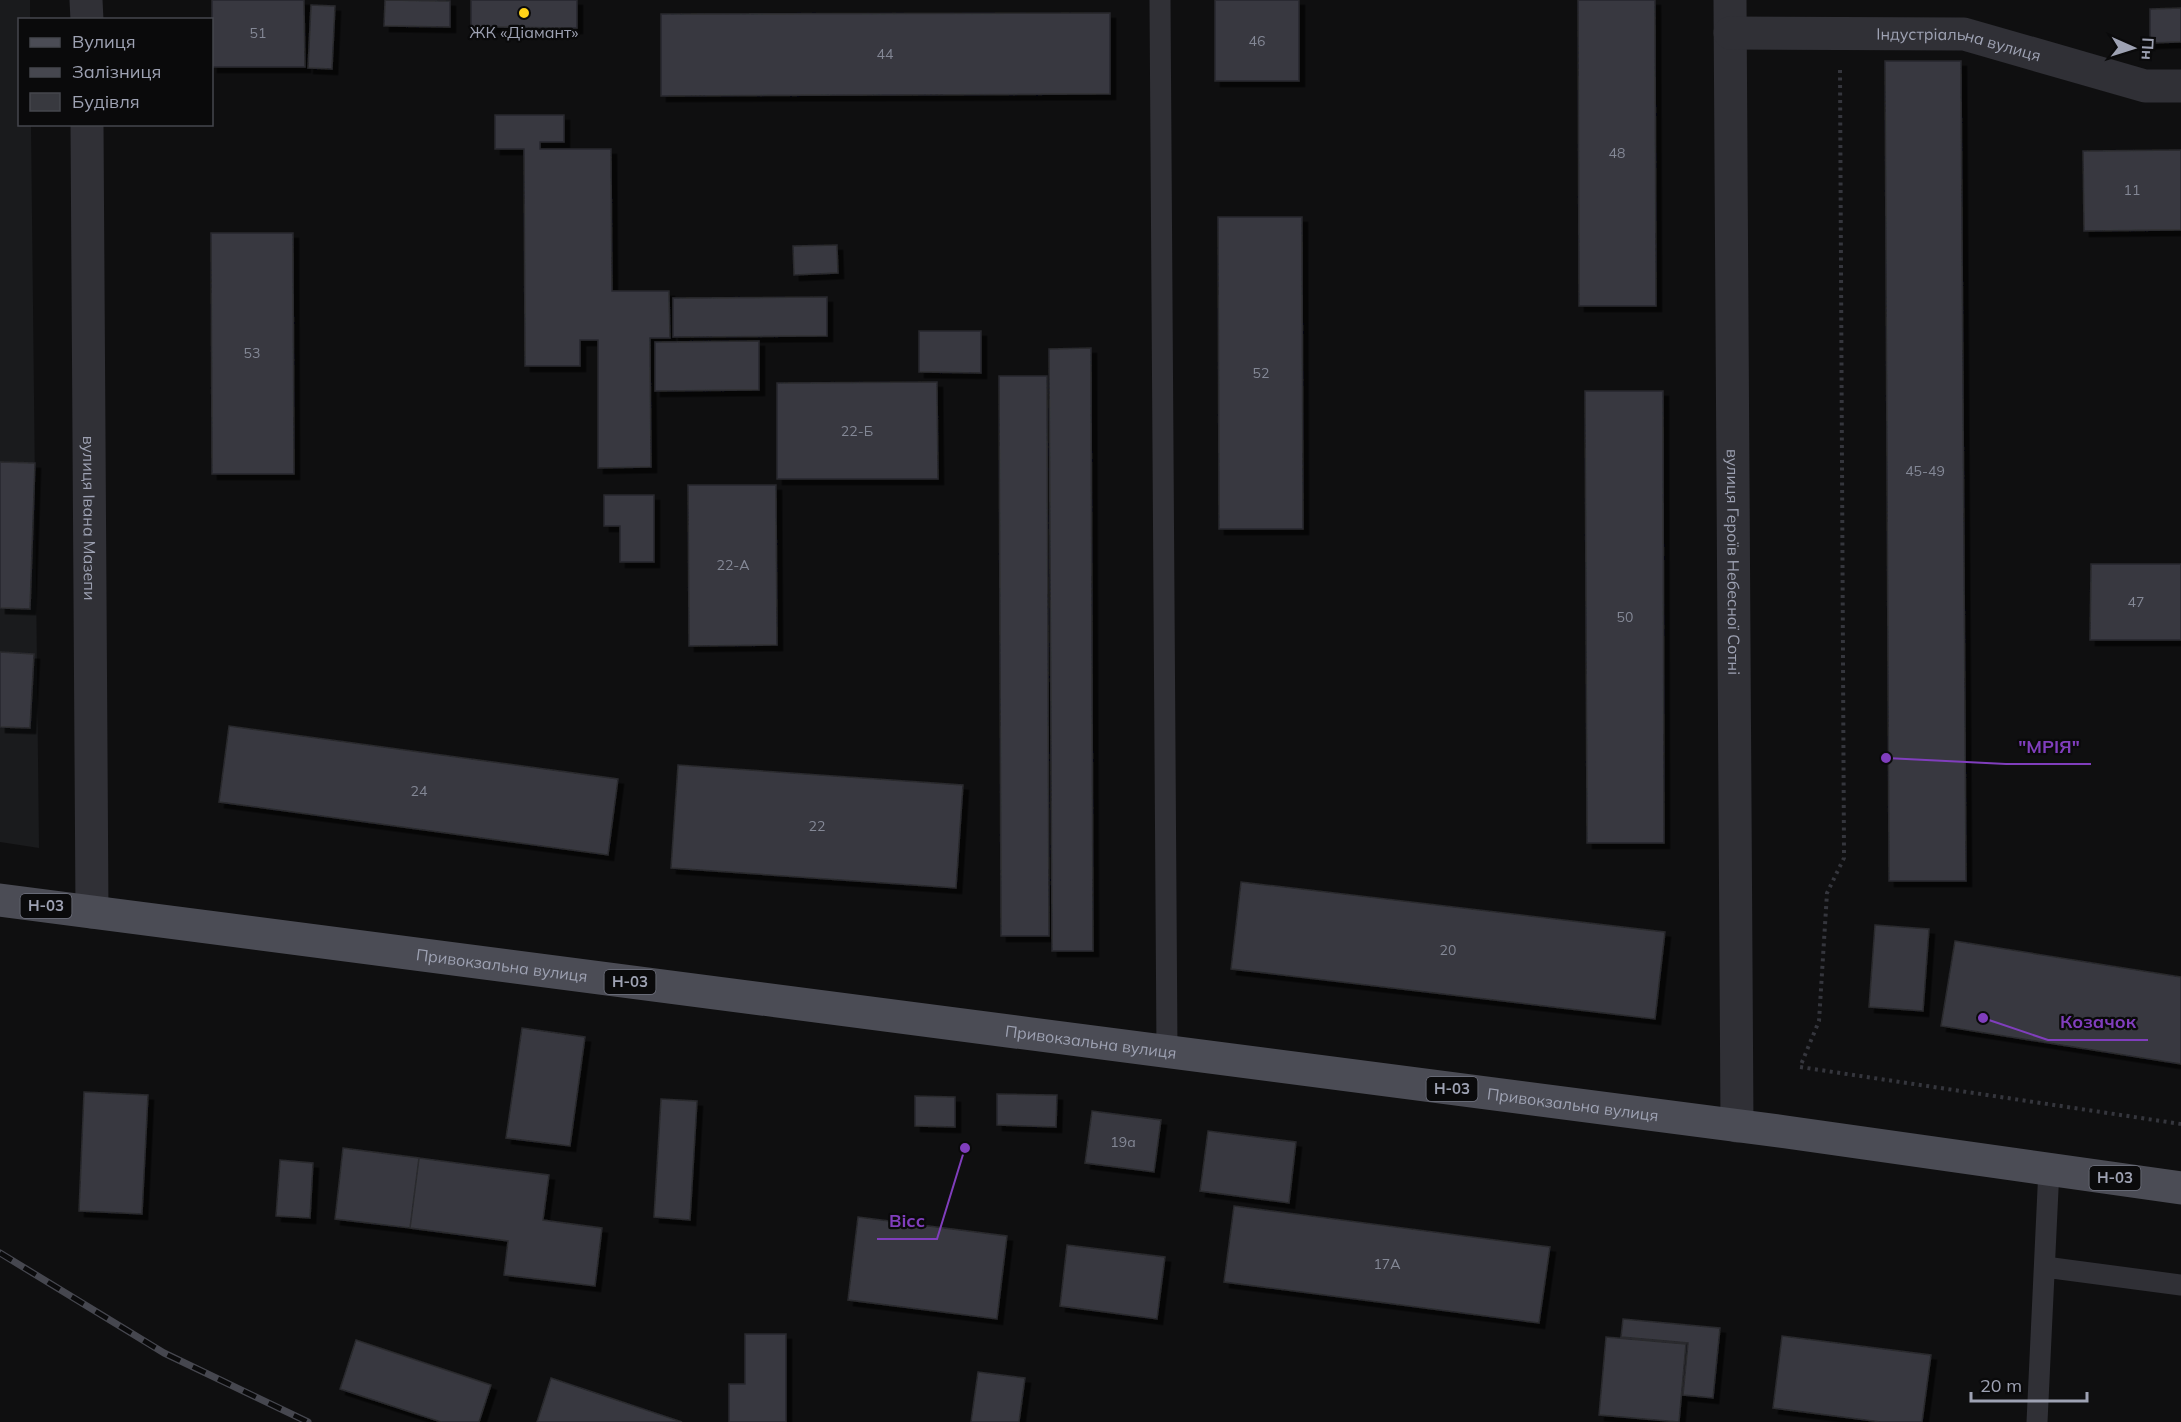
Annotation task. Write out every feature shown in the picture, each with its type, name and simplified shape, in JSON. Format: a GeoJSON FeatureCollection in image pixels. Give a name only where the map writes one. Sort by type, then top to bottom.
{"type":"FeatureCollection","features":[{"type":"Feature","properties":{"kind":"main road","name":"Привокзальна вулиця"},"geometry":{"type":"LineString","coordinates":[[0,900],[1737,1126],[2181,1188]]}},
{"type":"Feature","properties":{"kind":"street"},"geometry":{"type":"LineString","coordinates":[[86,0],[87,18]]}},
{"type":"Feature","properties":{"kind":"street","name":"вулиця Героїв Небесної Сотні"},"geometry":{"type":"LineString","coordinates":[[1730,0],[1737,1126]]}},
{"type":"Feature","properties":{"kind":"street","name":"Індустріальна вулиця"},"geometry":{"type":"LineString","coordinates":[[1730,33],[1964,34],[2145,86],[2181,86]]}},
{"type":"Feature","properties":{"kind":"street","name":"вулиця Івана Мазепи"},"geometry":{"type":"LineString","coordinates":[[87,126],[92,912]]}},
{"type":"Feature","properties":{"kind":"lane"},"geometry":{"type":"LineString","coordinates":[[1160,0],[1167,1052]]}},
{"type":"Feature","properties":{"kind":"lane"},"geometry":{"type":"LineString","coordinates":[[2037,1422],[2049,1168]]}},
{"type":"Feature","properties":{"kind":"lane"},"geometry":{"type":"LineString","coordinates":[[2045,1266],[2181,1285]]}},
{"type":"Feature","properties":{"kind":"path"},"geometry":{"type":"LineString","coordinates":[[1840,32],[1844,858],[1827,893],[1819,1021],[1800,1067],[2181,1124]]}},
{"type":"Feature","properties":{"kind":"shaded area"},"geometry":{"type":"Polygon","coordinates":[[[0,0],[30,0],[30,18],[18,18],[18,126],[31,126],[39,848],[0,842],[0,0]]]}},
{"type":"Feature","properties":{"kind":"building"},"geometry":{"type":"Polygon","coordinates":[[[212,0],[304,0],[305,67],[213,67],[212,0]]]}},
{"type":"Feature","properties":{"kind":"building"},"geometry":{"type":"Polygon","coordinates":[[[385,0],[450,1],[450,27],[384,26],[385,0]]]}},
{"type":"Feature","properties":{"kind":"building","name":"ЖК «Діамант»"},"geometry":{"type":"Polygon","coordinates":[[[471,0],[577,0],[577,28],[471,27],[471,0]]]}},
{"type":"Feature","properties":{"kind":"building"},"geometry":{"type":"Polygon","coordinates":[[[1215,0],[1299,0],[1299,81],[1215,81],[1215,0]]]}},
{"type":"Feature","properties":{"kind":"building"},"geometry":{"type":"Polygon","coordinates":[[[1578,0],[1655,0],[1656,306],[1579,306],[1578,0]]]}},
{"type":"Feature","properties":{"kind":"building"},"geometry":{"type":"Polygon","coordinates":[[[311,5],[335,6],[332,69],[308,68],[311,5]]]}},
{"type":"Feature","properties":{"kind":"building"},"geometry":{"type":"Polygon","coordinates":[[[2181,8],[2181,42],[2150,43],[2150,9],[2181,8]]]}},
{"type":"Feature","properties":{"kind":"building"},"geometry":{"type":"Polygon","coordinates":[[[1110,13],[1110,94],[661,96],[661,14],[1110,13]]]}},
{"type":"Feature","properties":{"kind":"building"},"geometry":{"type":"Polygon","coordinates":[[[1885,61],[1961,61],[1966,881],[1889,881],[1885,61]]]}},
{"type":"Feature","properties":{"kind":"building"},"geometry":{"type":"Polygon","coordinates":[[[495,115],[564,115],[564,142],[540,142],[540,149],[611,149],[612,291],[669,291],[670,338],[650,338],[651,467],[598,468],[598,340],[580,340],[580,366],[525,366],[524,149],[495,149],[495,115]]]}},
{"type":"Feature","properties":{"kind":"building"},"geometry":{"type":"Polygon","coordinates":[[[2181,150],[2181,230],[2084,231],[2083,151],[2181,150]]]}},
{"type":"Feature","properties":{"kind":"building"},"geometry":{"type":"Polygon","coordinates":[[[1218,217],[1302,217],[1303,529],[1219,529],[1218,217]]]}},
{"type":"Feature","properties":{"kind":"building"},"geometry":{"type":"Polygon","coordinates":[[[211,233],[293,233],[294,474],[212,474],[211,233]]]}},
{"type":"Feature","properties":{"kind":"building"},"geometry":{"type":"Polygon","coordinates":[[[837,245],[838,273],[794,275],[793,246],[837,245]]]}},
{"type":"Feature","properties":{"kind":"building"},"geometry":{"type":"Polygon","coordinates":[[[827,297],[827,336],[673,337],[673,298],[827,297]]]}},
{"type":"Feature","properties":{"kind":"building"},"geometry":{"type":"Polygon","coordinates":[[[919,331],[981,331],[981,373],[919,372],[919,331]]]}},
{"type":"Feature","properties":{"kind":"building"},"geometry":{"type":"Polygon","coordinates":[[[759,341],[759,390],[655,391],[655,342],[759,341]]]}},
{"type":"Feature","properties":{"kind":"building"},"geometry":{"type":"Polygon","coordinates":[[[1091,348],[1093,951],[1052,951],[1049,349],[1091,348]]]}},
{"type":"Feature","properties":{"kind":"building"},"geometry":{"type":"Polygon","coordinates":[[[999,376],[1047,376],[1049,936],[1001,936],[999,376]]]}},
{"type":"Feature","properties":{"kind":"building"},"geometry":{"type":"Polygon","coordinates":[[[937,382],[938,479],[777,479],[777,383],[937,382]]]}},
{"type":"Feature","properties":{"kind":"building"},"geometry":{"type":"Polygon","coordinates":[[[1585,391],[1663,391],[1664,843],[1587,843],[1585,391]]]}},
{"type":"Feature","properties":{"kind":"building"},"geometry":{"type":"Polygon","coordinates":[[[0,462],[35,463],[30,609],[0,608],[0,462]]]}},
{"type":"Feature","properties":{"kind":"building"},"geometry":{"type":"Polygon","coordinates":[[[688,485],[776,485],[777,645],[689,646],[688,485]]]}},
{"type":"Feature","properties":{"kind":"building"},"geometry":{"type":"Polygon","coordinates":[[[604,495],[654,495],[654,562],[620,562],[620,526],[604,526],[604,495]]]}},
{"type":"Feature","properties":{"kind":"building"},"geometry":{"type":"Polygon","coordinates":[[[2091,564],[2181,564],[2181,640],[2090,640],[2091,564]]]}},
{"type":"Feature","properties":{"kind":"building"},"geometry":{"type":"Polygon","coordinates":[[[0,652],[34,654],[30,728],[0,727],[0,652]]]}},
{"type":"Feature","properties":{"kind":"building"},"geometry":{"type":"Polygon","coordinates":[[[229,726],[618,779],[608,855],[219,802],[229,726]]]}},
{"type":"Feature","properties":{"kind":"building"},"geometry":{"type":"Polygon","coordinates":[[[678,765],[963,785],[956,888],[671,868],[678,765]]]}},
{"type":"Feature","properties":{"kind":"building"},"geometry":{"type":"Polygon","coordinates":[[[1241,882],[1665,932],[1655,1019],[1231,969],[1241,882]]]}},
{"type":"Feature","properties":{"kind":"building"},"geometry":{"type":"Polygon","coordinates":[[[1875,925],[1929,929],[1923,1011],[1869,1007],[1875,925]]]}},
{"type":"Feature","properties":{"kind":"building"},"geometry":{"type":"Polygon","coordinates":[[[1955,941],[2181,977],[2181,1064],[1941,1026],[1955,941]]]}},
{"type":"Feature","properties":{"kind":"building"},"geometry":{"type":"Polygon","coordinates":[[[522,1028],[585,1037],[570,1146],[506,1138],[522,1028]]]}},
{"type":"Feature","properties":{"kind":"building"},"geometry":{"type":"Polygon","coordinates":[[[84,1092],[148,1095],[142,1214],[79,1211],[84,1092]]]}},
{"type":"Feature","properties":{"kind":"building"},"geometry":{"type":"Polygon","coordinates":[[[997,1094],[1057,1095],[1056,1127],[997,1125],[997,1094]]]}},
{"type":"Feature","properties":{"kind":"building"},"geometry":{"type":"Polygon","coordinates":[[[915,1096],[955,1097],[955,1127],[915,1126],[915,1096]]]}},
{"type":"Feature","properties":{"kind":"building"},"geometry":{"type":"Polygon","coordinates":[[[661,1099],[697,1101],[690,1220],[654,1217],[661,1099]]]}},
{"type":"Feature","properties":{"kind":"building"},"geometry":{"type":"Polygon","coordinates":[[[1092,1111],[1161,1120],[1154,1172],[1085,1163],[1092,1111]]]}},
{"type":"Feature","properties":{"kind":"building"},"geometry":{"type":"Polygon","coordinates":[[[1208,1131],[1296,1142],[1289,1203],[1200,1191],[1208,1131]]]}},
{"type":"Feature","properties":{"kind":"building"},"geometry":{"type":"Polygon","coordinates":[[[343,1148],[419,1158],[410,1228],[335,1219],[343,1148]]]}},
{"type":"Feature","properties":{"kind":"building"},"geometry":{"type":"Polygon","coordinates":[[[419,1158],[549,1175],[543,1220],[602,1228],[595,1286],[504,1275],[508,1241],[410,1228],[419,1158]]]}},
{"type":"Feature","properties":{"kind":"building"},"geometry":{"type":"Polygon","coordinates":[[[280,1160],[313,1163],[310,1218],[276,1216],[280,1160]]]}},
{"type":"Feature","properties":{"kind":"building"},"geometry":{"type":"Polygon","coordinates":[[[1234,1206],[1550,1247],[1539,1323],[1224,1282],[1234,1206]]]}},
{"type":"Feature","properties":{"kind":"building"},"geometry":{"type":"Polygon","coordinates":[[[858,1217],[1007,1236],[997,1319],[848,1300],[858,1217]]]}},
{"type":"Feature","properties":{"kind":"building"},"geometry":{"type":"Polygon","coordinates":[[[1067,1245],[1165,1257],[1157,1319],[1060,1306],[1067,1245]]]}},
{"type":"Feature","properties":{"kind":"building"},"geometry":{"type":"Polygon","coordinates":[[[1623,1319],[1720,1328],[1713,1398],[1683,1395],[1688,1343],[1621,1337],[1623,1319]]]}},
{"type":"Feature","properties":{"kind":"building"},"geometry":{"type":"Polygon","coordinates":[[[745,1334],[786,1334],[786,1422],[729,1422],[729,1384],[745,1384],[745,1334]]]}},
{"type":"Feature","properties":{"kind":"building"},"geometry":{"type":"Polygon","coordinates":[[[1782,1336],[1931,1355],[1922,1422],[1881,1422],[1773,1408],[1782,1336]]]}},
{"type":"Feature","properties":{"kind":"building"},"geometry":{"type":"Polygon","coordinates":[[[1606,1337],[1686,1344],[1679,1422],[1599,1415],[1606,1337]]]}},
{"type":"Feature","properties":{"kind":"building"},"geometry":{"type":"Polygon","coordinates":[[[356,1340],[491,1385],[479,1422],[441,1422],[340,1389],[356,1340]]]}},
{"type":"Feature","properties":{"kind":"building"},"geometry":{"type":"Polygon","coordinates":[[[978,1372],[1025,1378],[1019,1422],[971,1422],[978,1372]]]}},
{"type":"Feature","properties":{"kind":"building"},"geometry":{"type":"Polygon","coordinates":[[[551,1378],[682,1422],[537,1422],[551,1378]]]}},
{"type":"Feature","properties":{"kind":"railway"},"geometry":{"type":"LineString","coordinates":[[0,1253],[164,1353],[308,1422]]}},
{"type":"Feature","properties":{"kind":"place","name":"ЖК «Діамант»"},"geometry":{"type":"Point","coordinates":[524,13]}},
{"type":"Feature","properties":{"kind":"place","name":"\"МРІЯ\""},"geometry":{"type":"Point","coordinates":[1886,758]}},
{"type":"Feature","properties":{"kind":"place","name":"Козачок"},"geometry":{"type":"Point","coordinates":[1983,1018]}},
{"type":"Feature","properties":{"kind":"place","name":"Вісс"},"geometry":{"type":"Point","coordinates":[965,1148]}}]}
